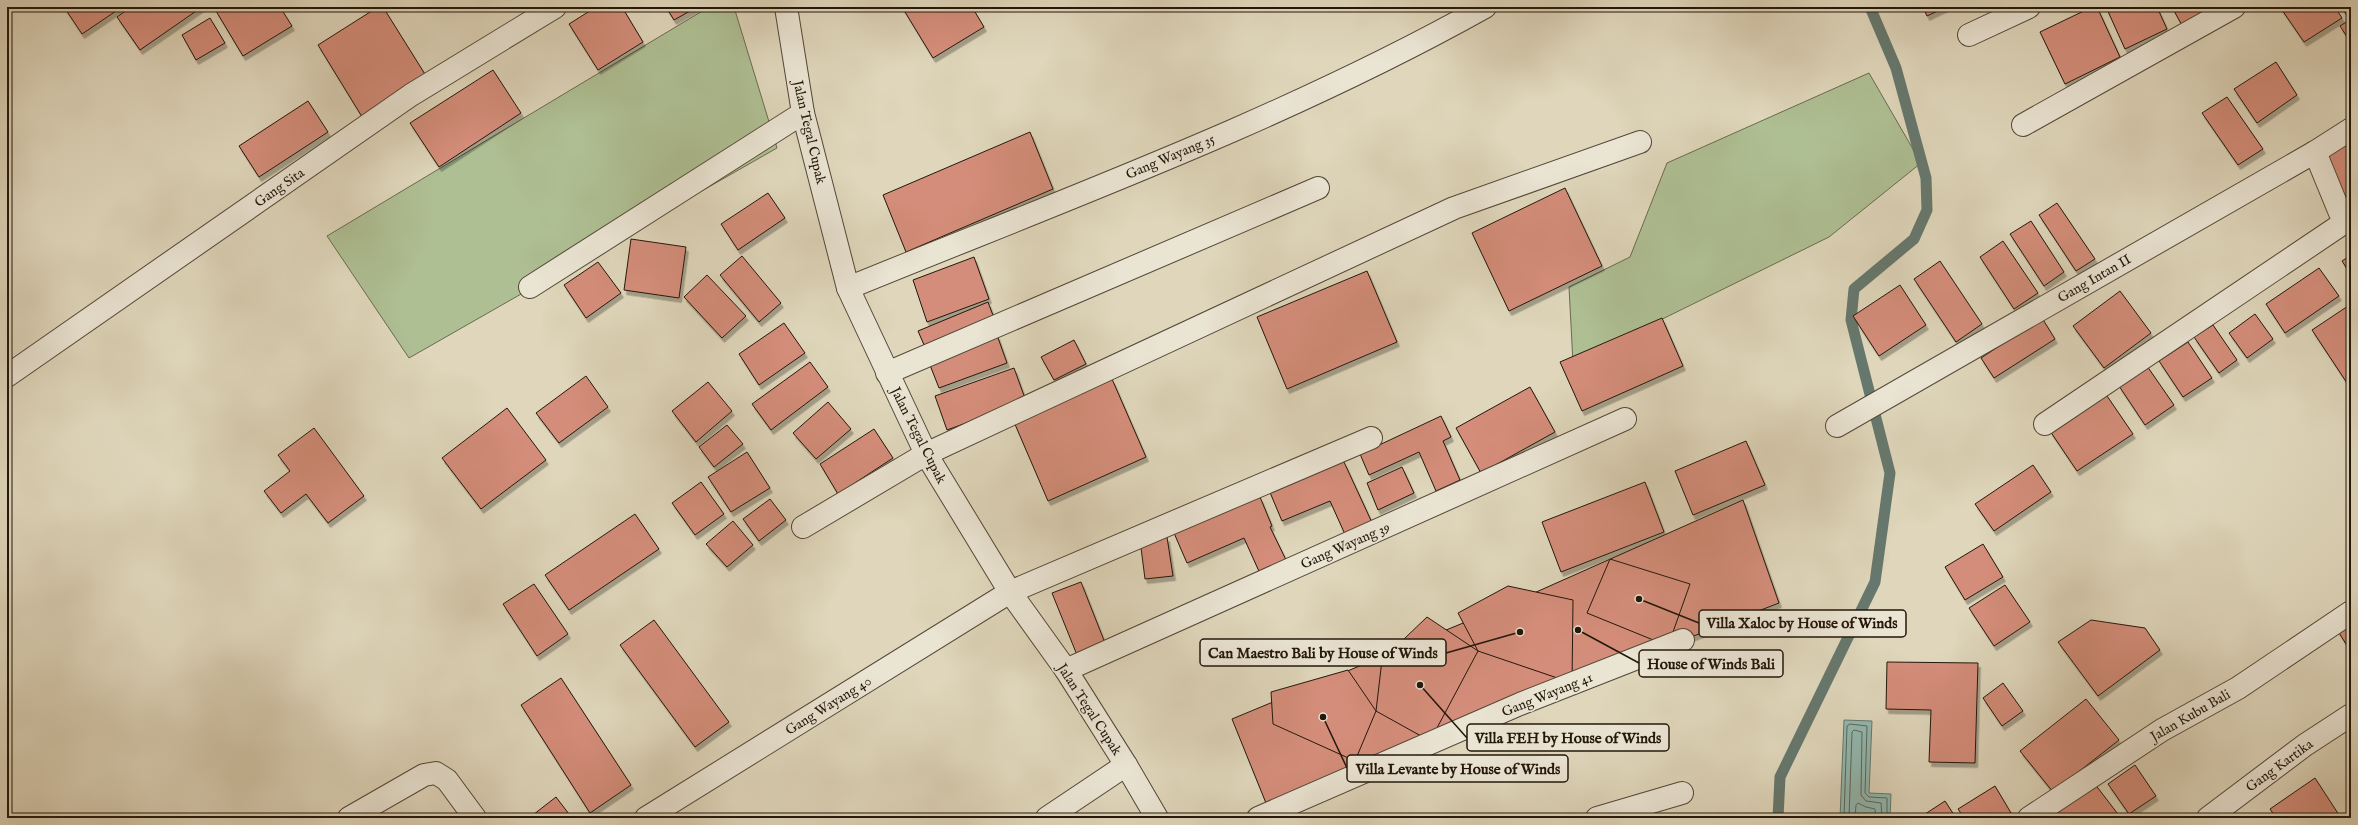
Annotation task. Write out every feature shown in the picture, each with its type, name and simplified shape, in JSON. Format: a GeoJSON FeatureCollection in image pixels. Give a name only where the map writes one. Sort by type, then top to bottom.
{"type":"FeatureCollection","features":[{"type":"Feature","properties":{"kind":"street","name":"Gang Sita"},"geometry":{"type":"LineString","coordinates":[[7,376],[411,95],[556,7]]}},
{"type":"Feature","properties":{"kind":"street","name":"Gang Wayang 35"},"geometry":{"type":"LineString","coordinates":[[848,288],[1275,113],[1437,34],[1486,7]]}},
{"type":"Feature","properties":{"kind":"street"},"geometry":{"type":"LineString","coordinates":[[1969,35],[2029,7]]}},
{"type":"Feature","properties":{"kind":"street"},"geometry":{"type":"LineString","coordinates":[[2023,125],[2234,7]]}},
{"type":"Feature","properties":{"kind":"street","name":"Jalan Tegal Cupak"},"geometry":{"type":"LineString","coordinates":[[790,8],[803,113],[848,288],[926,454],[1010,592],[1066,670],[1126,764],[1157,818]]}},
{"type":"Feature","properties":{"kind":"street"},"geometry":{"type":"LineString","coordinates":[[530,287],[803,113]]}},
{"type":"Feature","properties":{"kind":"street","name":"Gang Intan II"},"geometry":{"type":"LineString","coordinates":[[1837,426],[2315,152],[2351,129]]}},
{"type":"Feature","properties":{"kind":"street"},"geometry":{"type":"LineString","coordinates":[[803,527],[926,454],[1454,208],[1640,142]]}},
{"type":"Feature","properties":{"kind":"street"},"geometry":{"type":"LineString","coordinates":[[2046,424],[2350,221],[2340,214],[2315,152]]}},
{"type":"Feature","properties":{"kind":"street"},"geometry":{"type":"LineString","coordinates":[[887,373],[1318,188]]}},
{"type":"Feature","properties":{"kind":"street","name":"Gang Wayang 39"},"geometry":{"type":"LineString","coordinates":[[1066,670],[1625,419]]}},
{"type":"Feature","properties":{"kind":"street","name":"Gang Wayang 40"},"geometry":{"type":"LineString","coordinates":[[646,818],[1010,592],[1371,438]]}},
{"type":"Feature","properties":{"kind":"street","name":"Jalan Kubu Bali"},"geometry":{"type":"LineString","coordinates":[[2029,818],[2162,730],[2238,688],[2351,612]]}},
{"type":"Feature","properties":{"kind":"street","name":"Gang Wayang 41"},"geometry":{"type":"LineString","coordinates":[[1258,818],[1520,704],[1683,640]]}},
{"type":"Feature","properties":{"kind":"street","name":"Gang Kartika"},"geometry":{"type":"LineString","coordinates":[[2208,818],[2305,745],[2351,714]]}},
{"type":"Feature","properties":{"kind":"street"},"geometry":{"type":"LineString","coordinates":[[1047,818],[1126,764]]}},
{"type":"Feature","properties":{"kind":"street"},"geometry":{"type":"LineString","coordinates":[[349,818],[424,775],[436,773],[447,780],[475,818]]}},
{"type":"Feature","properties":{"kind":"street"},"geometry":{"type":"LineString","coordinates":[[1597,818],[1682,793]]}},
{"type":"Feature","properties":{"kind":"green space"},"geometry":{"type":"Polygon","coordinates":[[[709,7],[734,7],[777,148],[409,358],[327,236],[709,7]]]}},
{"type":"Feature","properties":{"kind":"green space"},"geometry":{"type":"Polygon","coordinates":[[[1869,73],[1921,163],[1829,237],[1573,363],[1569,287],[1630,257],[1667,163],[1869,73]]]}},
{"type":"Feature","properties":{"kind":"water"},"geometry":{"type":"Polygon","coordinates":[[[1844,720],[1872,721],[1869,793],[1891,794],[1890,818],[1840,818],[1844,720]]]}},
{"type":"Feature","properties":{"kind":"building"},"geometry":{"type":"Polygon","coordinates":[[[64,7],[122,7],[82,34],[64,7]]]}},
{"type":"Feature","properties":{"kind":"building"},"geometry":{"type":"Polygon","coordinates":[[[131,7],[202,7],[140,50],[117,17],[131,7]]]}},
{"type":"Feature","properties":{"kind":"building"},"geometry":{"type":"Polygon","coordinates":[[[222,7],[280,7],[292,26],[243,56],[216,11],[222,7]]]}},
{"type":"Feature","properties":{"kind":"building"},"geometry":{"type":"Polygon","coordinates":[[[378,7],[383,7],[428,79],[364,120],[318,45],[378,7]]]}},
{"type":"Feature","properties":{"kind":"building"},"geometry":{"type":"Polygon","coordinates":[[[596,7],[622,7],[643,42],[598,70],[569,24],[596,7]]]}},
{"type":"Feature","properties":{"kind":"building"},"geometry":{"type":"Polygon","coordinates":[[[666,7],[697,7],[674,20],[666,7]]]}},
{"type":"Feature","properties":{"kind":"building"},"geometry":{"type":"Polygon","coordinates":[[[902,7],[972,7],[984,27],[933,58],[902,7]]]}},
{"type":"Feature","properties":{"kind":"building"},"geometry":{"type":"Polygon","coordinates":[[[1923,7],[1946,7],[1927,16],[1923,7]]]}},
{"type":"Feature","properties":{"kind":"building"},"geometry":{"type":"Polygon","coordinates":[[[2092,7],[2097,7],[2120,57],[2065,84],[2040,32],[2092,7]]]}},
{"type":"Feature","properties":{"kind":"building"},"geometry":{"type":"Polygon","coordinates":[[[2106,7],[2157,7],[2167,29],[2125,49],[2106,7]]]}},
{"type":"Feature","properties":{"kind":"building"},"geometry":{"type":"Polygon","coordinates":[[[2172,7],[2209,7],[2214,16],[2185,31],[2172,7]]]}},
{"type":"Feature","properties":{"kind":"building"},"geometry":{"type":"Polygon","coordinates":[[[2280,7],[2335,7],[2342,18],[2304,42],[2280,7]]]}},
{"type":"Feature","properties":{"kind":"building"},"geometry":{"type":"Polygon","coordinates":[[[2341,7],[2351,7],[2351,12],[2347,15],[2341,7]]]}},
{"type":"Feature","properties":{"kind":"building"},"geometry":{"type":"Polygon","coordinates":[[[210,18],[225,43],[196,60],[182,35],[210,18]]]}},
{"type":"Feature","properties":{"kind":"building"},"geometry":{"type":"Polygon","coordinates":[[[2351,19],[2351,43],[2340,26],[2351,19]]]}},
{"type":"Feature","properties":{"kind":"building"},"geometry":{"type":"Polygon","coordinates":[[[2276,62],[2297,95],[2257,123],[2234,89],[2276,62]]]}},
{"type":"Feature","properties":{"kind":"building"},"geometry":{"type":"Polygon","coordinates":[[[493,70],[521,113],[439,167],[410,123],[493,70]]]}},
{"type":"Feature","properties":{"kind":"building"},"geometry":{"type":"Polygon","coordinates":[[[2227,97],[2263,149],[2238,165],[2202,113],[2227,97]]]}},
{"type":"Feature","properties":{"kind":"building"},"geometry":{"type":"Polygon","coordinates":[[[308,101],[328,132],[259,177],[239,146],[308,101]]]}},
{"type":"Feature","properties":{"kind":"building"},"geometry":{"type":"Polygon","coordinates":[[[1030,132],[1053,189],[906,252],[883,195],[1030,132]]]}},
{"type":"Feature","properties":{"kind":"building"},"geometry":{"type":"Polygon","coordinates":[[[2351,138],[2351,193],[2345,196],[2322,156],[2351,138]]]}},
{"type":"Feature","properties":{"kind":"building"},"geometry":{"type":"Polygon","coordinates":[[[1565,188],[1602,266],[1509,311],[1472,233],[1565,188]]]}},
{"type":"Feature","properties":{"kind":"building"},"geometry":{"type":"Polygon","coordinates":[[[768,193],[785,218],[738,250],[721,224],[768,193]]]}},
{"type":"Feature","properties":{"kind":"building"},"geometry":{"type":"Polygon","coordinates":[[[2057,203],[2095,259],[2076,271],[2039,215],[2057,203]]]}},
{"type":"Feature","properties":{"kind":"building"},"geometry":{"type":"Polygon","coordinates":[[[2031,221],[2064,272],[2044,286],[2010,234],[2031,221]]]}},
{"type":"Feature","properties":{"kind":"building"},"geometry":{"type":"Polygon","coordinates":[[[631,239],[686,247],[679,298],[624,290],[631,239]]]}},
{"type":"Feature","properties":{"kind":"building"},"geometry":{"type":"Polygon","coordinates":[[[2003,241],[2038,293],[2014,309],[1980,257],[2003,241]]]}},
{"type":"Feature","properties":{"kind":"building"},"geometry":{"type":"Polygon","coordinates":[[[2351,255],[2351,275],[2342,261],[2351,255]]]}},
{"type":"Feature","properties":{"kind":"building"},"geometry":{"type":"Polygon","coordinates":[[[742,256],[781,303],[759,322],[720,275],[742,256]]]}},
{"type":"Feature","properties":{"kind":"building"},"geometry":{"type":"Polygon","coordinates":[[[974,257],[989,299],[927,322],[913,280],[974,257]]]}},
{"type":"Feature","properties":{"kind":"building"},"geometry":{"type":"Polygon","coordinates":[[[1940,261],[1982,324],[1956,342],[1914,279],[1940,261]]]}},
{"type":"Feature","properties":{"kind":"building"},"geometry":{"type":"Polygon","coordinates":[[[598,262],[621,293],[586,318],[564,285],[598,262]]]}},
{"type":"Feature","properties":{"kind":"building"},"geometry":{"type":"Polygon","coordinates":[[[2319,268],[2339,296],[2285,333],[2266,304],[2319,268]]]}},
{"type":"Feature","properties":{"kind":"building"},"geometry":{"type":"Polygon","coordinates":[[[1367,271],[1397,342],[1287,389],[1257,317],[1367,271]]]}},
{"type":"Feature","properties":{"kind":"building"},"geometry":{"type":"Polygon","coordinates":[[[707,275],[746,316],[722,338],[684,297],[707,275]]]}},
{"type":"Feature","properties":{"kind":"building"},"geometry":{"type":"Polygon","coordinates":[[[1900,285],[1926,325],[1879,356],[1853,316],[1900,285]]]}},
{"type":"Feature","properties":{"kind":"building"},"geometry":{"type":"Polygon","coordinates":[[[2120,291],[2151,333],[2104,368],[2073,326],[2120,291]]]}},
{"type":"Feature","properties":{"kind":"building"},"geometry":{"type":"Polygon","coordinates":[[[988,302],[997,326],[928,354],[918,331],[988,302]]]}},
{"type":"Feature","properties":{"kind":"building"},"geometry":{"type":"Polygon","coordinates":[[[2351,304],[2351,389],[2312,330],[2351,304]]]}},
{"type":"Feature","properties":{"kind":"building"},"geometry":{"type":"Polygon","coordinates":[[[2255,314],[2273,339],[2247,358],[2229,333],[2255,314]]]}},
{"type":"Feature","properties":{"kind":"building"},"geometry":{"type":"Polygon","coordinates":[[[1662,318],[1683,366],[1582,411],[1560,362],[1662,318]]]}},
{"type":"Feature","properties":{"kind":"building"},"geometry":{"type":"Polygon","coordinates":[[[2042,318],[2055,339],[1994,378],[1981,358],[2042,318]]]}},
{"type":"Feature","properties":{"kind":"building"},"geometry":{"type":"Polygon","coordinates":[[[784,323],[805,353],[759,385],[739,354],[784,323]]]}},
{"type":"Feature","properties":{"kind":"building"},"geometry":{"type":"Polygon","coordinates":[[[2213,325],[2237,360],[2219,373],[2194,337],[2213,325]]]}},
{"type":"Feature","properties":{"kind":"building"},"geometry":{"type":"Polygon","coordinates":[[[997,335],[1007,363],[939,388],[928,360],[997,335]]]}},
{"type":"Feature","properties":{"kind":"building"},"geometry":{"type":"Polygon","coordinates":[[[1074,340],[1086,364],[1054,380],[1041,357],[1074,340]]]}},
{"type":"Feature","properties":{"kind":"building"},"geometry":{"type":"Polygon","coordinates":[[[2188,342],[2212,378],[2183,397],[2159,361],[2188,342]]]}},
{"type":"Feature","properties":{"kind":"building"},"geometry":{"type":"Polygon","coordinates":[[[810,362],[828,387],[771,430],[752,404],[810,362]]]}},
{"type":"Feature","properties":{"kind":"building"},"geometry":{"type":"Polygon","coordinates":[[[2147,366],[2174,405],[2145,425],[2119,386],[2147,366]]]}},
{"type":"Feature","properties":{"kind":"building"},"geometry":{"type":"Polygon","coordinates":[[[1014,368],[1026,401],[947,430],[935,396],[1014,368]]]}},
{"type":"Feature","properties":{"kind":"building"},"geometry":{"type":"Polygon","coordinates":[[[586,376],[608,407],[559,443],[536,413],[586,376]]]}},
{"type":"Feature","properties":{"kind":"building"},"geometry":{"type":"Polygon","coordinates":[[[1112,379],[1146,457],[1048,501],[1014,422],[1112,379]]]}},
{"type":"Feature","properties":{"kind":"building"},"geometry":{"type":"Polygon","coordinates":[[[708,382],[732,411],[696,442],[672,411],[708,382]]]}},
{"type":"Feature","properties":{"kind":"building"},"geometry":{"type":"Polygon","coordinates":[[[1530,387],[1555,432],[1481,473],[1456,428],[1530,387]]]}},
{"type":"Feature","properties":{"kind":"building"},"geometry":{"type":"Polygon","coordinates":[[[2105,393],[2133,434],[2077,471],[2050,431],[2105,393]]]}},
{"type":"Feature","properties":{"kind":"building"},"geometry":{"type":"Polygon","coordinates":[[[828,402],[851,429],[816,459],[793,433],[828,402]]]}},
{"type":"Feature","properties":{"kind":"building"},"geometry":{"type":"Polygon","coordinates":[[[507,408],[546,460],[481,509],[442,458],[507,408]]]}},
{"type":"Feature","properties":{"kind":"building"},"geometry":{"type":"Polygon","coordinates":[[[1441,416],[1451,437],[1443,441],[1460,480],[1436,491],[1419,452],[1369,475],[1360,454],[1441,416]]]}},
{"type":"Feature","properties":{"kind":"building"},"geometry":{"type":"Polygon","coordinates":[[[727,425],[743,444],[714,467],[699,447],[727,425]]]}},
{"type":"Feature","properties":{"kind":"building"},"geometry":{"type":"Polygon","coordinates":[[[314,428],[364,496],[328,523],[306,494],[281,513],[264,491],[290,471],[278,455],[314,428]]]}},
{"type":"Feature","properties":{"kind":"building"},"geometry":{"type":"Polygon","coordinates":[[[874,429],[893,458],[838,494],[820,464],[874,429]]]}},
{"type":"Feature","properties":{"kind":"building"},"geometry":{"type":"Polygon","coordinates":[[[1746,441],[1765,485],[1693,515],[1675,471],[1746,441]]]}},
{"type":"Feature","properties":{"kind":"building"},"geometry":{"type":"Polygon","coordinates":[[[747,452],[770,488],[731,512],[708,477],[747,452]]]}},
{"type":"Feature","properties":{"kind":"building"},"geometry":{"type":"Polygon","coordinates":[[[1336,462],[1337,464],[1344,462],[1375,529],[1348,541],[1330,501],[1282,521],[1269,490],[1336,462]]]}},
{"type":"Feature","properties":{"kind":"building"},"geometry":{"type":"Polygon","coordinates":[[[2033,465],[2051,492],[1994,531],[1975,504],[2033,465]]]}},
{"type":"Feature","properties":{"kind":"building"},"geometry":{"type":"Polygon","coordinates":[[[1402,467],[1414,493],[1378,510],[1367,483],[1402,467]]]}},
{"type":"Feature","properties":{"kind":"building"},"geometry":{"type":"Polygon","coordinates":[[[701,482],[724,514],[695,535],[672,503],[701,482]]]}},
{"type":"Feature","properties":{"kind":"building"},"geometry":{"type":"Polygon","coordinates":[[[1645,482],[1664,532],[1561,572],[1542,522],[1645,482]]]}},
{"type":"Feature","properties":{"kind":"building"},"geometry":{"type":"Polygon","coordinates":[[[1260,497],[1272,526],[1270,527],[1289,566],[1262,578],[1244,538],[1187,563],[1174,533],[1260,497]]]}},
{"type":"Feature","properties":{"kind":"building"},"geometry":{"type":"Polygon","coordinates":[[[770,499],[786,520],[759,541],[743,519],[770,499]]]}},
{"type":"Feature","properties":{"kind":"building"},"geometry":{"type":"Polygon","coordinates":[[[1743,500],[1779,603],[1520,703],[1270,813],[1232,719],[1516,601],[1743,500]]]}},
{"type":"Feature","properties":{"kind":"building"},"geometry":{"type":"Polygon","coordinates":[[[635,514],[659,549],[569,610],[545,575],[635,514]]]}},
{"type":"Feature","properties":{"kind":"building"},"geometry":{"type":"Polygon","coordinates":[[[733,521],[753,545],[727,567],[706,544],[733,521]]]}},
{"type":"Feature","properties":{"kind":"building"},"geometry":{"type":"Polygon","coordinates":[[[1167,537],[1173,576],[1145,579],[1140,540],[1167,537]]]}},
{"type":"Feature","properties":{"kind":"building"},"geometry":{"type":"Polygon","coordinates":[[[1983,544],[2003,577],[1965,600],[1945,567],[1983,544]]]}},
{"type":"Feature","properties":{"kind":"building"},"geometry":{"type":"Polygon","coordinates":[[[1610,559],[1690,584],[1668,646],[1587,613],[1610,559]]]}},
{"type":"Feature","properties":{"kind":"building"},"geometry":{"type":"Polygon","coordinates":[[[1081,582],[1107,648],[1079,660],[1052,593],[1081,582]]]}},
{"type":"Feature","properties":{"kind":"building"},"geometry":{"type":"Polygon","coordinates":[[[534,584],[568,634],[537,656],[503,604],[534,584]]]}},
{"type":"Feature","properties":{"kind":"building"},"geometry":{"type":"Polygon","coordinates":[[[2005,585],[2030,622],[1994,646],[1969,608],[2005,585]]]}},
{"type":"Feature","properties":{"kind":"building"},"geometry":{"type":"Polygon","coordinates":[[[1508,586],[1573,600],[1572,683],[1478,651],[1458,613],[1508,586]]]}},
{"type":"Feature","properties":{"kind":"building"},"geometry":{"type":"Polygon","coordinates":[[[1427,617],[1478,651],[1430,741],[1376,711],[1382,660],[1427,617]]]}},
{"type":"Feature","properties":{"kind":"building"},"geometry":{"type":"Polygon","coordinates":[[[2351,618],[2351,652],[2336,628],[2351,618]]]}},
{"type":"Feature","properties":{"kind":"building"},"geometry":{"type":"Polygon","coordinates":[[[654,620],[729,722],[695,747],[620,645],[654,620]]]}},
{"type":"Feature","properties":{"kind":"building"},"geometry":{"type":"Polygon","coordinates":[[[2091,620],[2145,628],[2160,650],[2098,696],[2058,642],[2091,620]]]}},
{"type":"Feature","properties":{"kind":"building"},"geometry":{"type":"Polygon","coordinates":[[[1887,662],[1978,663],[1975,763],[1929,762],[1931,710],[1886,709],[1887,662]]]}},
{"type":"Feature","properties":{"kind":"building"},"geometry":{"type":"Polygon","coordinates":[[[1348,670],[1376,711],[1355,761],[1273,724],[1271,692],[1348,670]]]}},
{"type":"Feature","properties":{"kind":"building"},"geometry":{"type":"Polygon","coordinates":[[[561,678],[631,785],[590,813],[521,705],[561,678]]]}},
{"type":"Feature","properties":{"kind":"building"},"geometry":{"type":"Polygon","coordinates":[[[2003,683],[2023,711],[2002,726],[1983,698],[2003,683]]]}},
{"type":"Feature","properties":{"kind":"building"},"geometry":{"type":"Polygon","coordinates":[[[2086,699],[2119,740],[2053,792],[2020,751],[2086,699]]]}},
{"type":"Feature","properties":{"kind":"building"},"geometry":{"type":"Polygon","coordinates":[[[2135,765],[2156,796],[2129,814],[2108,784],[2135,765]]]}},
{"type":"Feature","properties":{"kind":"building"},"geometry":{"type":"Polygon","coordinates":[[[2315,778],[2341,818],[2276,818],[2270,809],[2315,778]]]}},
{"type":"Feature","properties":{"kind":"building"},"geometry":{"type":"Polygon","coordinates":[[[2091,779],[2121,818],[2043,818],[2091,779]]]}},
{"type":"Feature","properties":{"kind":"building"},"geometry":{"type":"Polygon","coordinates":[[[1995,786],[2014,818],[1964,818],[1958,809],[1995,786]]]}},
{"type":"Feature","properties":{"kind":"building"},"geometry":{"type":"Polygon","coordinates":[[[556,797],[572,818],[529,818],[556,797]]]}},
{"type":"Feature","properties":{"kind":"building"},"geometry":{"type":"Polygon","coordinates":[[[1945,801],[1956,818],[1919,818],[1945,801]]]}},
{"type":"Feature","properties":{"kind":"building"},"geometry":{"type":"Polygon","coordinates":[[[2256,814],[2259,818],[2249,818],[2256,814]]]}},
{"type":"Feature","properties":{"kind":"waterway"},"geometry":{"type":"LineString","coordinates":[[1778,818],[1780,777],[1875,582],[1890,473],[1851,320],[1854,289],[1914,239],[1927,210],[1926,178],[1896,68],[1870,7]]}},
{"type":"Feature","properties":{"kind":"place","name":"Villa Xaloc by House of Winds"},"geometry":{"type":"Point","coordinates":[1639,599]}},
{"type":"Feature","properties":{"kind":"place","name":"House of Winds Bali"},"geometry":{"type":"Point","coordinates":[1578,630]}},
{"type":"Feature","properties":{"kind":"place","name":"Can Maestro Bali by House of Winds"},"geometry":{"type":"Point","coordinates":[1520,632]}},
{"type":"Feature","properties":{"kind":"place","name":"Villa FEH by House of Winds"},"geometry":{"type":"Point","coordinates":[1420,685]}},
{"type":"Feature","properties":{"kind":"place","name":"Villa Levante by House of Winds"},"geometry":{"type":"Point","coordinates":[1323,717]}}]}
